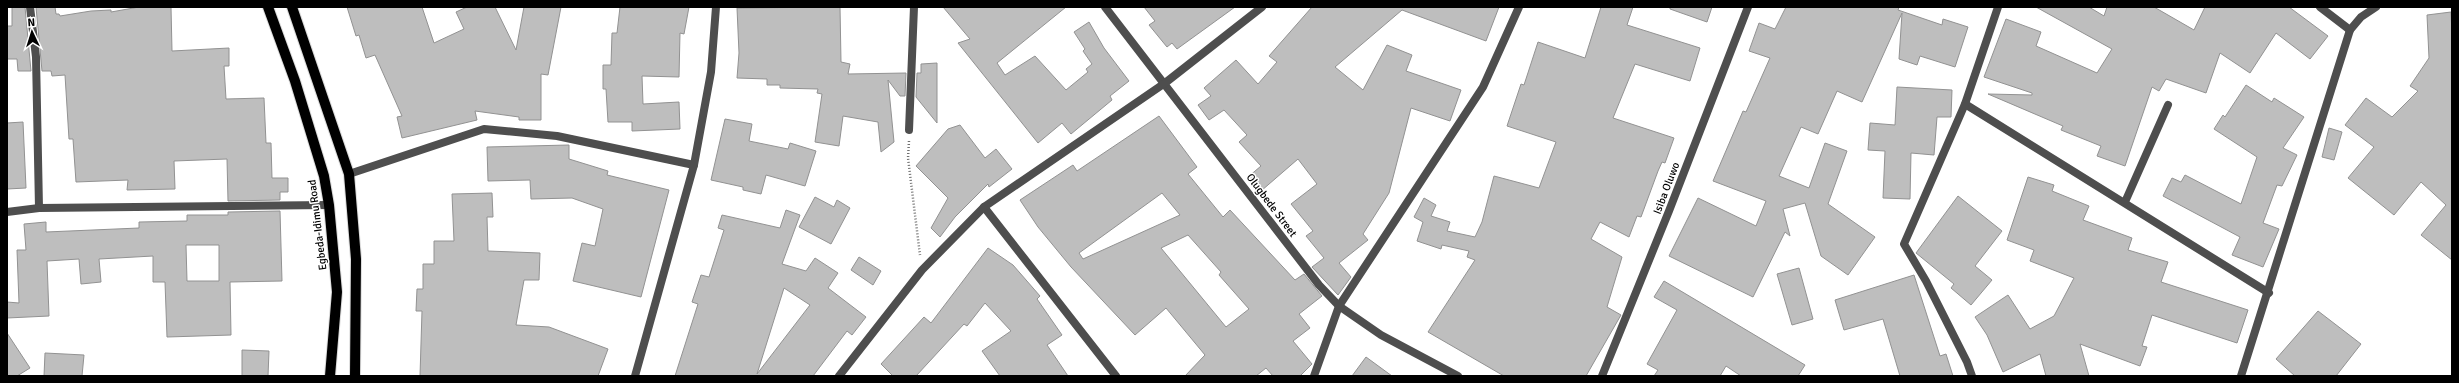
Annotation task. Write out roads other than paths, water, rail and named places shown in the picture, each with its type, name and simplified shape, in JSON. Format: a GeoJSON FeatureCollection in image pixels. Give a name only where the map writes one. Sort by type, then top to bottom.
{"type":"FeatureCollection","features":[{"type":"Feature","properties":{"kind":"main road","name":"Egbeda-Idimu Road"},"geometry":{"type":"LineString","coordinates":[[268,7],[295,81],[324,176],[329,205],[337,292],[330,376]]}},
{"type":"Feature","properties":{"kind":"main road"},"geometry":{"type":"LineString","coordinates":[[292,7],[349,174],[356,259],[355,376]]}},
{"type":"Feature","properties":{"kind":"street"},"geometry":{"type":"LineString","coordinates":[[30,7],[36,57],[39,208]]}},
{"type":"Feature","properties":{"kind":"street"},"geometry":{"type":"LineString","coordinates":[[635,376],[694,165],[711,72],[716,7]]}},
{"type":"Feature","properties":{"kind":"street"},"geometry":{"type":"LineString","coordinates":[[909,130],[914,7]]}},
{"type":"Feature","properties":{"kind":"street","name":"Olugbede Street"},"geometry":{"type":"LineString","coordinates":[[1105,7],[1319,285],[1339,306],[1381,335],[1458,376]]}},
{"type":"Feature","properties":{"kind":"street"},"geometry":{"type":"LineString","coordinates":[[839,376],[922,270],[984,207],[1165,83],[1262,7]]}},
{"type":"Feature","properties":{"kind":"street"},"geometry":{"type":"LineString","coordinates":[[1314,376],[1339,306],[1483,87],[1519,7]]}},
{"type":"Feature","properties":{"kind":"street","name":"Isiba Oluwo"},"geometry":{"type":"LineString","coordinates":[[1602,376],[1669,211],[1748,7]]}},
{"type":"Feature","properties":{"kind":"street"},"geometry":{"type":"LineString","coordinates":[[1972,376],[1967,362],[1936,301],[1904,244],[1965,104],[1998,7]]}},
{"type":"Feature","properties":{"kind":"street"},"geometry":{"type":"LineString","coordinates":[[2320,7],[2350,30]]}},
{"type":"Feature","properties":{"kind":"street"},"geometry":{"type":"LineString","coordinates":[[2241,376],[2269,293],[2350,30],[2361,17],[2376,7]]}},
{"type":"Feature","properties":{"kind":"street"},"geometry":{"type":"LineString","coordinates":[[1965,104],[2125,202],[2269,293]]}},
{"type":"Feature","properties":{"kind":"street"},"geometry":{"type":"LineString","coordinates":[[2125,202],[2168,105]]}},
{"type":"Feature","properties":{"kind":"street"},"geometry":{"type":"LineString","coordinates":[[349,174],[484,129],[557,136],[694,165]]}},
{"type":"Feature","properties":{"kind":"street"},"geometry":{"type":"LineString","coordinates":[[7,212],[39,208],[329,205]]}},
{"type":"Feature","properties":{"kind":"street"},"geometry":{"type":"LineString","coordinates":[[984,207],[1116,376]]}}]}
